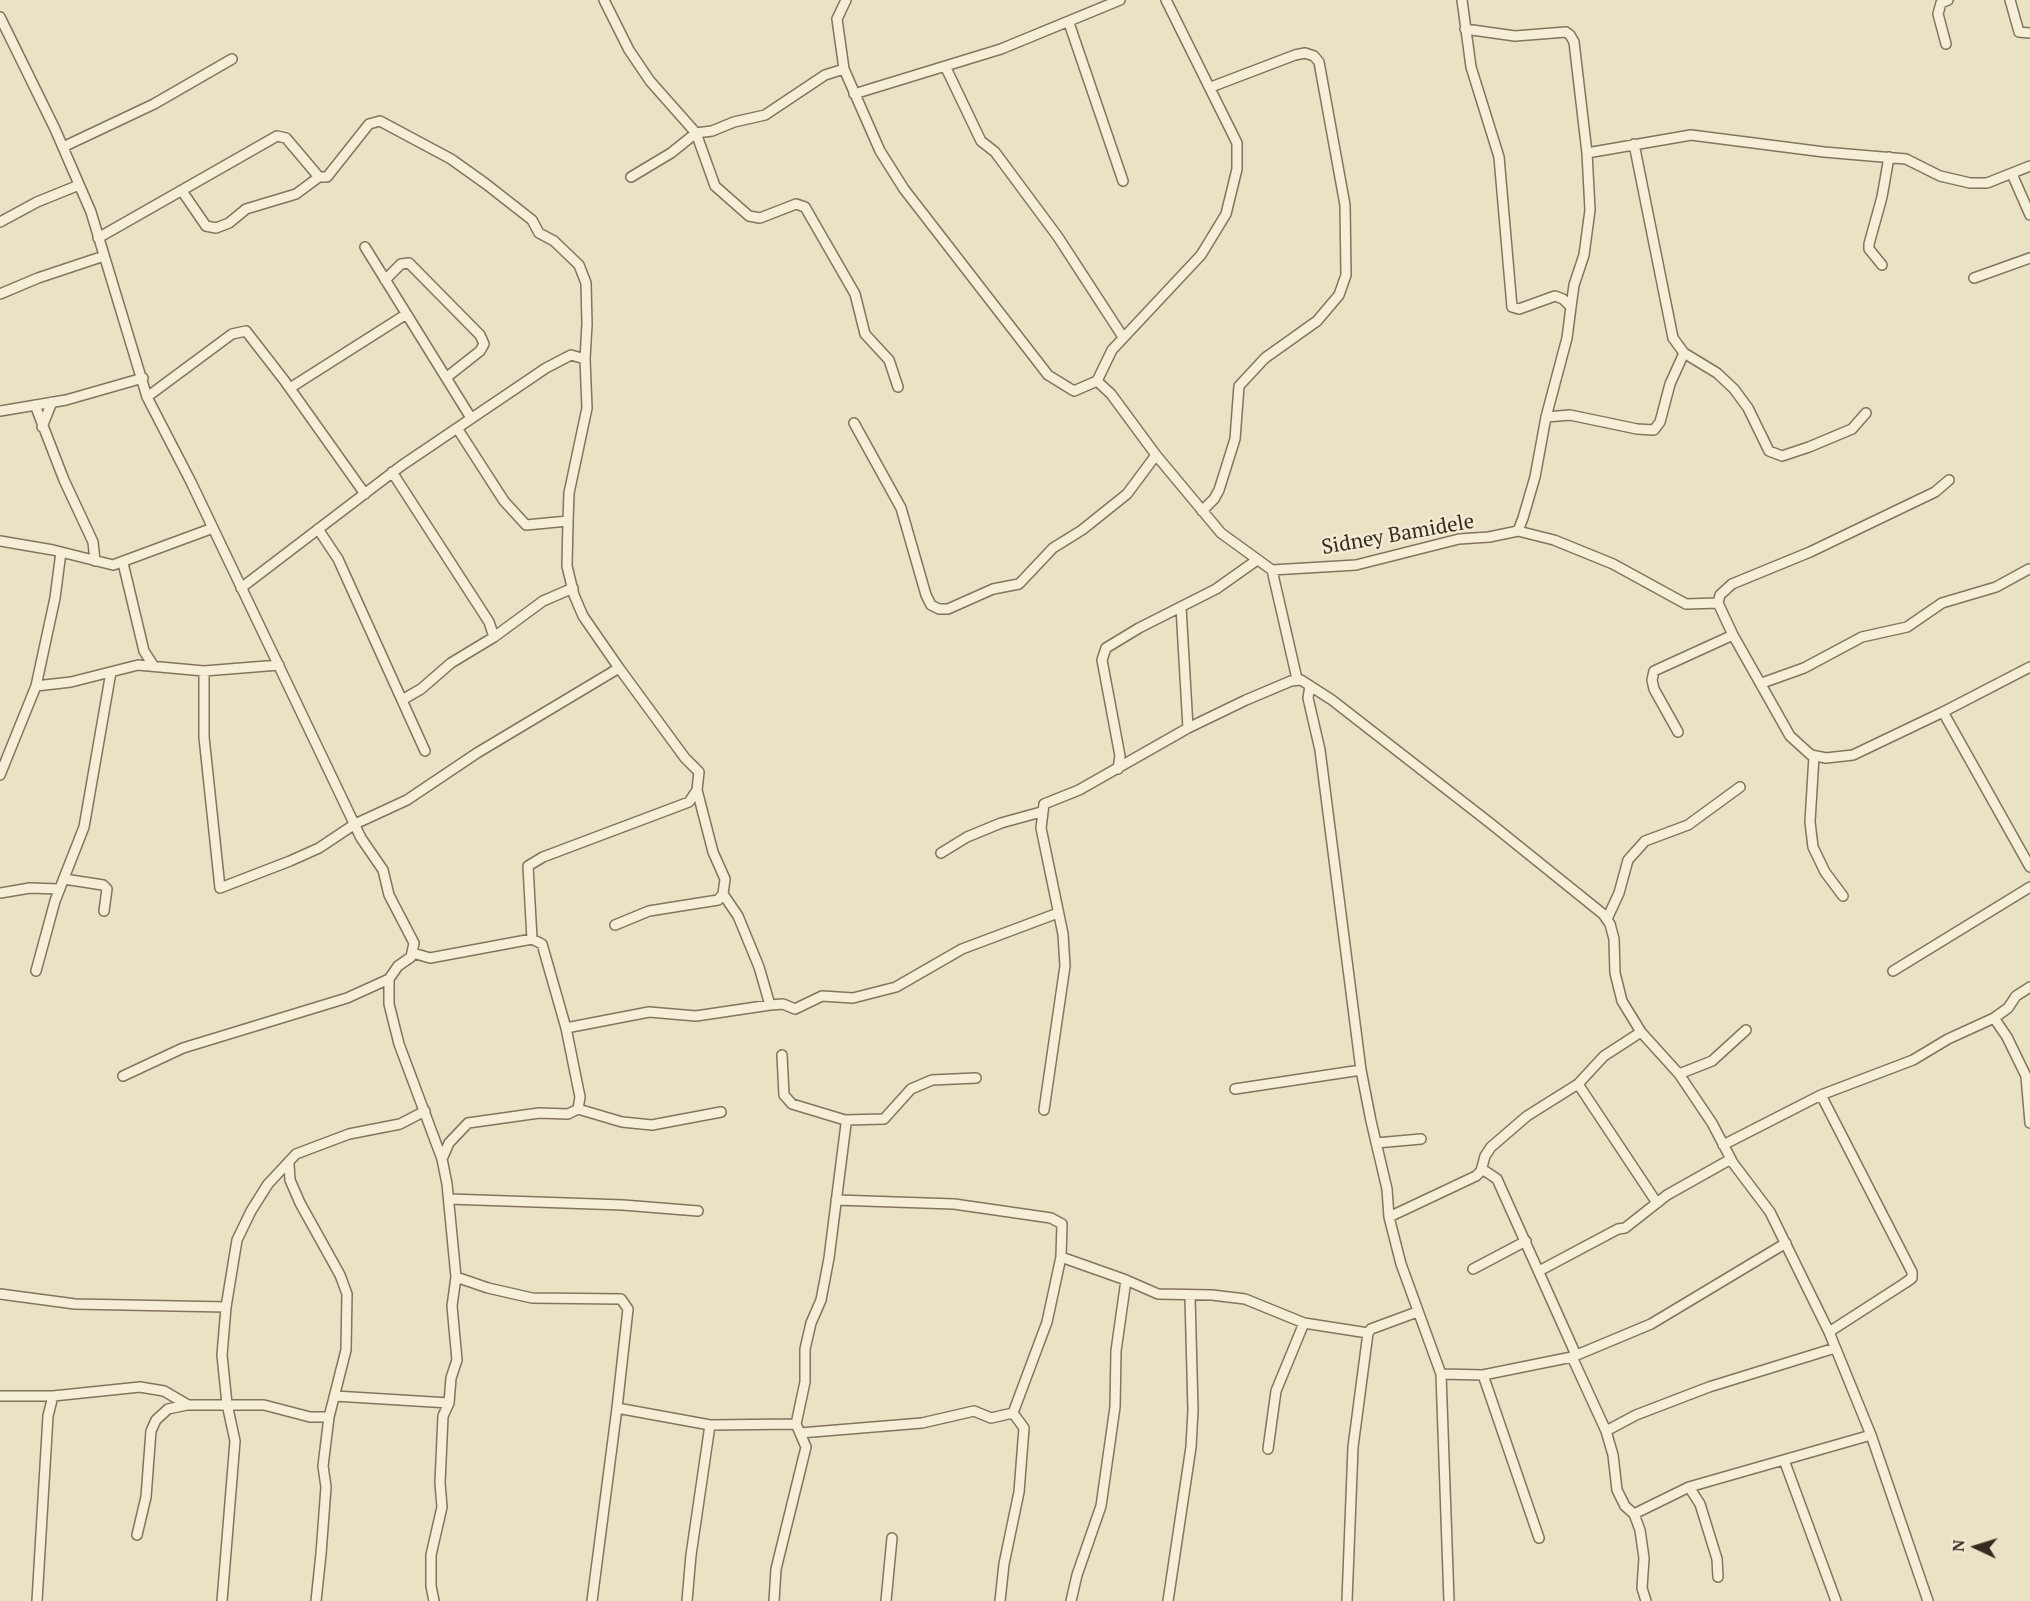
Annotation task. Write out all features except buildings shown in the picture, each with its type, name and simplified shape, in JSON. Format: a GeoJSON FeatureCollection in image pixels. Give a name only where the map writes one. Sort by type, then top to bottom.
{"type":"FeatureCollection","features":[{"type":"Feature","properties":{"kind":"street"},"geometry":{"type":"LineString","coordinates":[[604,0],[629,50],[650,81],[696,133],[715,186],[749,216],[760,218],[796,204],[805,207],[848,280],[859,305],[866,334],[889,360],[898,387]]}},
{"type":"Feature","properties":{"kind":"street"},"geometry":{"type":"LineString","coordinates":[[846,0],[837,19],[844,69],[880,151],[904,189],[1038,364],[1061,385],[1074,392],[1097,381],[1112,350],[1194,264],[1226,214],[1237,169],[1237,143],[1166,0]]}},
{"type":"Feature","properties":{"kind":"street"},"geometry":{"type":"LineString","coordinates":[[854,94],[946,68],[1069,23],[1120,0]]}},
{"type":"Feature","properties":{"kind":"street"},"geometry":{"type":"LineString","coordinates":[[1462,0],[1471,67],[1499,157],[1512,307],[1519,309],[1555,296],[1563,299],[1571,307]]}},
{"type":"Feature","properties":{"kind":"street"},"geometry":{"type":"LineString","coordinates":[[1946,44],[1938,14],[1941,3],[1948,0]]}},
{"type":"Feature","properties":{"kind":"street"},"geometry":{"type":"LineString","coordinates":[[2010,0],[2019,32],[2030,33]]}},
{"type":"Feature","properties":{"kind":"street"},"geometry":{"type":"LineString","coordinates":[[0,17],[79,184],[143,378],[147,397],[213,528],[355,824],[383,870],[389,895],[414,943],[414,953],[393,972],[389,979],[389,1004],[399,1044],[442,1159],[449,1199],[456,1277],[452,1306],[458,1350],[448,1393],[449,1403],[443,1416],[440,1483],[442,1507],[431,1555],[430,1580],[434,1601]]}},
{"type":"Feature","properties":{"kind":"street"},"geometry":{"type":"LineString","coordinates":[[1069,23],[1123,181]]}},
{"type":"Feature","properties":{"kind":"street"},"geometry":{"type":"LineString","coordinates":[[1465,29],[1515,36],[1566,33],[1570,35],[1574,42],[1587,153],[1590,210],[1584,255],[1574,285],[1567,338],[1546,417],[1535,477],[1518,531],[1554,540],[1613,564],[1686,604],[1718,603]]}},
{"type":"Feature","properties":{"kind":"street"},"geometry":{"type":"LineString","coordinates":[[0,41],[9,35]]}},
{"type":"Feature","properties":{"kind":"street"},"geometry":{"type":"LineString","coordinates":[[1202,512],[1219,490],[1235,439],[1239,386],[1265,358],[1317,321],[1339,295],[1346,275],[1345,205],[1319,62],[1314,56],[1305,53],[1295,55],[1211,87]]}},
{"type":"Feature","properties":{"kind":"street"},"geometry":{"type":"LineString","coordinates":[[63,147],[154,104],[232,59]]}},
{"type":"Feature","properties":{"kind":"street"},"geometry":{"type":"LineString","coordinates":[[946,68],[981,141],[995,152],[1058,237],[1123,337]]}},
{"type":"Feature","properties":{"kind":"street"},"geometry":{"type":"LineString","coordinates":[[630,177],[671,153],[696,133],[712,131],[734,122],[765,116],[825,75],[844,69]]}},
{"type":"Feature","properties":{"kind":"street"},"geometry":{"type":"LineString","coordinates":[[182,191],[206,226],[216,228],[230,223],[246,209],[296,194],[319,177],[327,177],[369,124],[380,121],[451,159],[532,220],[538,233],[554,241],[579,265],[586,283],[586,348],[580,357],[587,408],[569,493],[567,566],[583,616],[685,758],[699,772],[697,789],[713,852],[725,879],[723,894],[718,900],[649,910],[615,925]]}},
{"type":"Feature","properties":{"kind":"street"},"geometry":{"type":"LineString","coordinates":[[1587,153],[1676,136],[1704,135],[1755,145],[1906,159],[1923,169],[1959,182],[1987,183],[2030,166]]}},
{"type":"Feature","properties":{"kind":"street"},"geometry":{"type":"LineString","coordinates":[[98,238],[278,136],[286,138],[319,177]]}},
{"type":"Feature","properties":{"kind":"street"},"geometry":{"type":"LineString","coordinates":[[1634,144],[1667,315],[1673,338],[1684,353],[1718,373],[1734,389],[1748,408],[1769,451],[1776,456],[1794,453],[1852,429],[1866,412]]}},
{"type":"Feature","properties":{"kind":"street"},"geometry":{"type":"LineString","coordinates":[[1882,265],[1869,249],[1869,244],[1882,197],[1889,157]]}},
{"type":"Feature","properties":{"kind":"street"},"geometry":{"type":"LineString","coordinates":[[2012,174],[2030,215]]}},
{"type":"Feature","properties":{"kind":"street"},"geometry":{"type":"LineString","coordinates":[[0,222],[37,202],[79,184]]}},
{"type":"Feature","properties":{"kind":"street"},"geometry":{"type":"LineString","coordinates":[[365,247],[405,315],[447,377],[471,418]]}},
{"type":"Feature","properties":{"kind":"street"},"geometry":{"type":"LineString","coordinates":[[0,294],[38,278],[104,256]]}},
{"type":"Feature","properties":{"kind":"street"},"geometry":{"type":"LineString","coordinates":[[1974,278],[2030,258]]}},
{"type":"Feature","properties":{"kind":"street"},"geometry":{"type":"LineString","coordinates":[[385,280],[401,264],[409,263],[480,334],[484,344],[480,351],[447,377]]}},
{"type":"Feature","properties":{"kind":"street"},"geometry":{"type":"LineString","coordinates":[[290,388],[405,315]]}},
{"type":"Feature","properties":{"kind":"street"},"geometry":{"type":"LineString","coordinates":[[147,397],[238,332],[246,332],[255,340],[290,388],[364,494]]}},
{"type":"Feature","properties":{"kind":"street"},"geometry":{"type":"LineString","coordinates":[[1546,417],[1570,415],[1637,429],[1654,430],[1660,422],[1670,384],[1684,353]]}},
{"type":"Feature","properties":{"kind":"street"},"geometry":{"type":"LineString","coordinates":[[241,588],[392,472],[471,418],[563,358],[580,357]]}},
{"type":"Feature","properties":{"kind":"street"},"geometry":{"type":"LineString","coordinates":[[0,411],[52,402],[143,378]]}},
{"type":"Feature","properties":{"kind":"street"},"geometry":{"type":"LineString","coordinates":[[1097,381],[1111,394],[1156,455],[1221,533],[1272,570],[1297,679],[1310,686],[1412,762],[1606,919],[1614,939],[1618,992],[1641,1032],[1678,1074],[1712,1124],[1731,1159],[1770,1212],[1829,1332],[1871,1435],[1928,1601]]}},
{"type":"Feature","properties":{"kind":"street"},"geometry":{"type":"LineString","coordinates":[[42,427],[52,402]]}},
{"type":"Feature","properties":{"kind":"street"},"geometry":{"type":"LineString","coordinates":[[35,405],[42,427],[93,542],[92,557]]}},
{"type":"Feature","properties":{"kind":"street"},"geometry":{"type":"LineString","coordinates":[[854,423],[901,508],[926,595],[931,605],[939,609],[948,609],[993,589],[1019,584],[1047,553],[1082,530],[1127,494],[1156,455]]}},
{"type":"Feature","properties":{"kind":"street"},"geometry":{"type":"LineString","coordinates":[[457,428],[504,501],[526,525],[568,521]]}},
{"type":"Feature","properties":{"kind":"street"},"geometry":{"type":"LineString","coordinates":[[392,472],[489,622],[494,637]]}},
{"type":"Feature","properties":{"kind":"street"},"geometry":{"type":"LineString","coordinates":[[1949,480],[1935,492],[1821,547],[1732,584],[1720,595],[1718,603],[1732,635],[1762,683],[1790,736],[1814,756],[1852,755],[2030,667]]}},
{"type":"Feature","properties":{"kind":"street"},"geometry":{"type":"LineString","coordinates":[[0,541],[92,557],[113,565],[213,528]]}},
{"type":"Feature","properties":{"kind":"street"},"geometry":{"type":"LineString","coordinates":[[318,529],[338,559],[425,751]]}},
{"type":"Feature","properties":{"kind":"street","name":"Sidney Bamidele"},"geometry":{"type":"LineString","coordinates":[[1272,570],[1356,565],[1459,540],[1518,531]]}},
{"type":"Feature","properties":{"kind":"street"},"geometry":{"type":"LineString","coordinates":[[0,775],[36,687],[55,598],[61,552]]}},
{"type":"Feature","properties":{"kind":"street"},"geometry":{"type":"LineString","coordinates":[[1118,769],[1120,756],[1102,656],[1106,648],[1115,641],[1216,589],[1257,560]]}},
{"type":"Feature","properties":{"kind":"street"},"geometry":{"type":"LineString","coordinates":[[123,563],[144,651],[153,665]]}},
{"type":"Feature","properties":{"kind":"street"},"geometry":{"type":"LineString","coordinates":[[1762,683],[1804,668],[1862,637],[1907,627],[1942,603],[1996,587],[2030,569]]}},
{"type":"Feature","properties":{"kind":"street"},"geometry":{"type":"LineString","coordinates":[[402,700],[421,689],[451,663],[494,637],[543,601],[573,588]]}},
{"type":"Feature","properties":{"kind":"street"},"geometry":{"type":"LineString","coordinates":[[1181,607],[1188,728]]}},
{"type":"Feature","properties":{"kind":"street"},"geometry":{"type":"LineString","coordinates":[[1678,732],[1654,689],[1652,680],[1654,671],[1732,635]]}},
{"type":"Feature","properties":{"kind":"street"},"geometry":{"type":"LineString","coordinates":[[138,665],[144,651]]}},
{"type":"Feature","properties":{"kind":"street"},"geometry":{"type":"LineString","coordinates":[[36,687],[71,682],[138,665],[153,665],[171,670],[204,671],[279,665]]}},
{"type":"Feature","properties":{"kind":"street"},"geometry":{"type":"LineString","coordinates":[[204,671],[204,737],[220,888],[300,857],[355,824],[407,800],[477,753],[619,668]]}},
{"type":"Feature","properties":{"kind":"street"},"geometry":{"type":"LineString","coordinates":[[36,971],[63,879],[84,827],[111,672]]}},
{"type":"Feature","properties":{"kind":"street"},"geometry":{"type":"LineString","coordinates":[[1044,1110],[1051,1049],[1065,974],[1063,934],[1041,828],[1041,812],[1044,804],[1079,790],[1188,728],[1297,679]]}},
{"type":"Feature","properties":{"kind":"street"},"geometry":{"type":"LineString","coordinates":[[1310,686],[1308,698],[1320,750],[1361,1070],[1387,1189],[1389,1217],[1401,1264],[1442,1374],[1449,1601]]}},
{"type":"Feature","properties":{"kind":"street"},"geometry":{"type":"LineString","coordinates":[[1943,712],[2030,867]]}},
{"type":"Feature","properties":{"kind":"street"},"geometry":{"type":"LineString","coordinates":[[1120,756],[1131,762]]}},
{"type":"Feature","properties":{"kind":"street"},"geometry":{"type":"LineString","coordinates":[[1814,756],[1810,822],[1813,847],[1825,872],[1843,896]]}},
{"type":"Feature","properties":{"kind":"street"},"geometry":{"type":"LineString","coordinates":[[1606,919],[1619,893],[1628,860],[1645,841],[1688,825],[1740,787]]}},
{"type":"Feature","properties":{"kind":"street"},"geometry":{"type":"LineString","coordinates":[[532,939],[533,922],[526,871],[530,864],[689,802],[697,789]]}},
{"type":"Feature","properties":{"kind":"street"},"geometry":{"type":"LineString","coordinates":[[941,853],[976,833],[1041,812]]}},
{"type":"Feature","properties":{"kind":"street"},"geometry":{"type":"LineString","coordinates":[[63,879],[105,886],[104,911]]}},
{"type":"Feature","properties":{"kind":"street"},"geometry":{"type":"LineString","coordinates":[[1893,971],[2030,887]]}},
{"type":"Feature","properties":{"kind":"street"},"geometry":{"type":"LineString","coordinates":[[0,893],[30,888],[60,889]]}},
{"type":"Feature","properties":{"kind":"street"},"geometry":{"type":"LineString","coordinates":[[723,894],[738,916],[759,967],[770,1005]]}},
{"type":"Feature","properties":{"kind":"street"},"geometry":{"type":"LineString","coordinates":[[566,1028],[649,1012],[696,1016],[783,1004],[795,1009],[822,996],[853,998],[896,987],[962,948],[1058,913]]}},
{"type":"Feature","properties":{"kind":"street"},"geometry":{"type":"LineString","coordinates":[[414,953],[423,958],[440,957],[532,939],[544,947],[566,1028],[573,1072],[578,1081],[580,1097],[578,1109]]}},
{"type":"Feature","properties":{"kind":"street"},"geometry":{"type":"LineString","coordinates":[[123,1076],[183,1048],[347,998],[389,979]]}},
{"type":"Feature","properties":{"kind":"street"},"geometry":{"type":"LineString","coordinates":[[1722,1145],[1821,1095],[1913,1060],[1948,1039],[1994,1018],[2008,1008],[2016,996],[2030,987]]}},
{"type":"Feature","properties":{"kind":"street"},"geometry":{"type":"LineString","coordinates":[[1994,1018],[2007,1037],[2026,1076],[2030,1123]]}},
{"type":"Feature","properties":{"kind":"street"},"geometry":{"type":"LineString","coordinates":[[1678,1074],[1712,1061],[1746,1030]]}},
{"type":"Feature","properties":{"kind":"street"},"geometry":{"type":"LineString","coordinates":[[1389,1217],[1476,1176],[1482,1169],[1485,1156],[1491,1147],[1527,1116],[1578,1084],[1604,1056],[1641,1032]]}},
{"type":"Feature","properties":{"kind":"street"},"geometry":{"type":"LineString","coordinates":[[782,1055],[784,1095],[792,1104],[845,1120],[862,1122],[884,1119],[911,1089],[932,1080],[976,1078]]}},
{"type":"Feature","properties":{"kind":"street"},"geometry":{"type":"LineString","coordinates":[[1235,1089],[1361,1070]]}},
{"type":"Feature","properties":{"kind":"street"},"geometry":{"type":"LineString","coordinates":[[1578,1084],[1657,1203]]}},
{"type":"Feature","properties":{"kind":"street"},"geometry":{"type":"LineString","coordinates":[[1821,1095],[1912,1272],[1912,1278],[1829,1332]]}},
{"type":"Feature","properties":{"kind":"street"},"geometry":{"type":"LineString","coordinates":[[442,1159],[449,1143],[468,1123],[539,1113],[568,1114],[578,1109],[622,1122],[652,1125],[721,1112]]}},
{"type":"Feature","properties":{"kind":"street"},"geometry":{"type":"LineString","coordinates":[[222,1601],[235,1442],[227,1404],[222,1355],[226,1306],[237,1240],[268,1184],[296,1154],[349,1134],[400,1124],[425,1112]]}},
{"type":"Feature","properties":{"kind":"street"},"geometry":{"type":"LineString","coordinates":[[774,1601],[776,1569],[806,1447],[798,1429],[805,1382],[806,1349],[811,1323],[821,1299],[845,1120]]}},
{"type":"Feature","properties":{"kind":"street"},"geometry":{"type":"LineString","coordinates":[[1376,1143],[1421,1139]]}},
{"type":"Feature","properties":{"kind":"street"},"geometry":{"type":"LineString","coordinates":[[436,1143],[449,1143]]}},
{"type":"Feature","properties":{"kind":"street"},"geometry":{"type":"LineString","coordinates":[[1539,1271],[1618,1229],[1625,1228],[1657,1203],[1731,1159]]}},
{"type":"Feature","properties":{"kind":"street"},"geometry":{"type":"LineString","coordinates":[[289,1164],[290,1180],[300,1203],[340,1275],[347,1294],[346,1350],[329,1416],[323,1466],[326,1486],[316,1601]]}},
{"type":"Feature","properties":{"kind":"street"},"geometry":{"type":"LineString","coordinates":[[1482,1169],[1497,1179],[1539,1271],[1606,1431],[1614,1455],[1617,1490],[1624,1506],[1634,1514],[1640,1530],[1644,1558],[1642,1588],[1646,1601]]}},
{"type":"Feature","properties":{"kind":"street"},"geometry":{"type":"LineString","coordinates":[[449,1199],[623,1205],[698,1211]]}},
{"type":"Feature","properties":{"kind":"street"},"geometry":{"type":"LineString","coordinates":[[836,1200],[954,1204],[1051,1218],[1062,1224],[1061,1257],[1047,1322],[1013,1413]]}},
{"type":"Feature","properties":{"kind":"street"},"geometry":{"type":"LineString","coordinates":[[1473,1269],[1526,1241]]}},
{"type":"Feature","properties":{"kind":"street"},"geometry":{"type":"LineString","coordinates":[[1442,1374],[1483,1375],[1574,1356],[1651,1324],[1786,1243]]}},
{"type":"Feature","properties":{"kind":"street"},"geometry":{"type":"LineString","coordinates":[[1061,1257],[1158,1294],[1190,1297],[1212,1295],[1245,1299],[1304,1323],[1368,1333]]}},
{"type":"Feature","properties":{"kind":"street"},"geometry":{"type":"LineString","coordinates":[[456,1277],[481,1286],[532,1298],[621,1299],[628,1309],[592,1601]]}},
{"type":"Feature","properties":{"kind":"street"},"geometry":{"type":"LineString","coordinates":[[1071,1601],[1077,1575],[1101,1506],[1115,1407],[1116,1351],[1126,1280]]}},
{"type":"Feature","properties":{"kind":"street"},"geometry":{"type":"LineString","coordinates":[[0,1294],[75,1304],[226,1306]]}},
{"type":"Feature","properties":{"kind":"street"},"geometry":{"type":"LineString","coordinates":[[1168,1601],[1191,1447],[1193,1410],[1190,1297]]}},
{"type":"Feature","properties":{"kind":"street"},"geometry":{"type":"LineString","coordinates":[[1347,1601],[1353,1447],[1368,1333],[1371,1329],[1418,1312]]}},
{"type":"Feature","properties":{"kind":"street"},"geometry":{"type":"LineString","coordinates":[[1268,1449],[1276,1391],[1304,1323]]}},
{"type":"Feature","properties":{"kind":"street"},"geometry":{"type":"LineString","coordinates":[[1606,1431],[1636,1415],[1709,1387],[1835,1348]]}},
{"type":"Feature","properties":{"kind":"street"},"geometry":{"type":"LineString","coordinates":[[1483,1375],[1539,1538]]}},
{"type":"Feature","properties":{"kind":"street"},"geometry":{"type":"LineString","coordinates":[[0,1396],[53,1396],[140,1387],[164,1391],[188,1405]]}},
{"type":"Feature","properties":{"kind":"street"},"geometry":{"type":"LineString","coordinates":[[37,1601],[48,1416],[53,1396]]}},
{"type":"Feature","properties":{"kind":"street"},"geometry":{"type":"LineString","coordinates":[[335,1396],[449,1403]]}},
{"type":"Feature","properties":{"kind":"street"},"geometry":{"type":"LineString","coordinates":[[137,1535],[146,1497],[151,1431],[156,1420],[168,1409],[188,1405],[264,1405],[310,1417],[329,1416]]}},
{"type":"Feature","properties":{"kind":"street"},"geometry":{"type":"LineString","coordinates":[[617,1408],[710,1425],[798,1429],[922,1423],[974,1411],[992,1418],[1013,1413]]}},
{"type":"Feature","properties":{"kind":"street"},"geometry":{"type":"LineString","coordinates":[[1000,1601],[1004,1564],[1019,1492],[1023,1438],[1023,1428],[1013,1413]]}},
{"type":"Feature","properties":{"kind":"street"},"geometry":{"type":"LineString","coordinates":[[687,1601],[691,1555],[710,1425]]}},
{"type":"Feature","properties":{"kind":"street"},"geometry":{"type":"LineString","coordinates":[[1634,1514],[1689,1487],[1871,1435]]}},
{"type":"Feature","properties":{"kind":"street"},"geometry":{"type":"LineString","coordinates":[[1784,1460],[1836,1601]]}},
{"type":"Feature","properties":{"kind":"street"},"geometry":{"type":"LineString","coordinates":[[1689,1487],[1700,1504],[1717,1559],[1718,1577]]}},
{"type":"Feature","properties":{"kind":"street"},"geometry":{"type":"LineString","coordinates":[[886,1601],[892,1538]]}}]}
